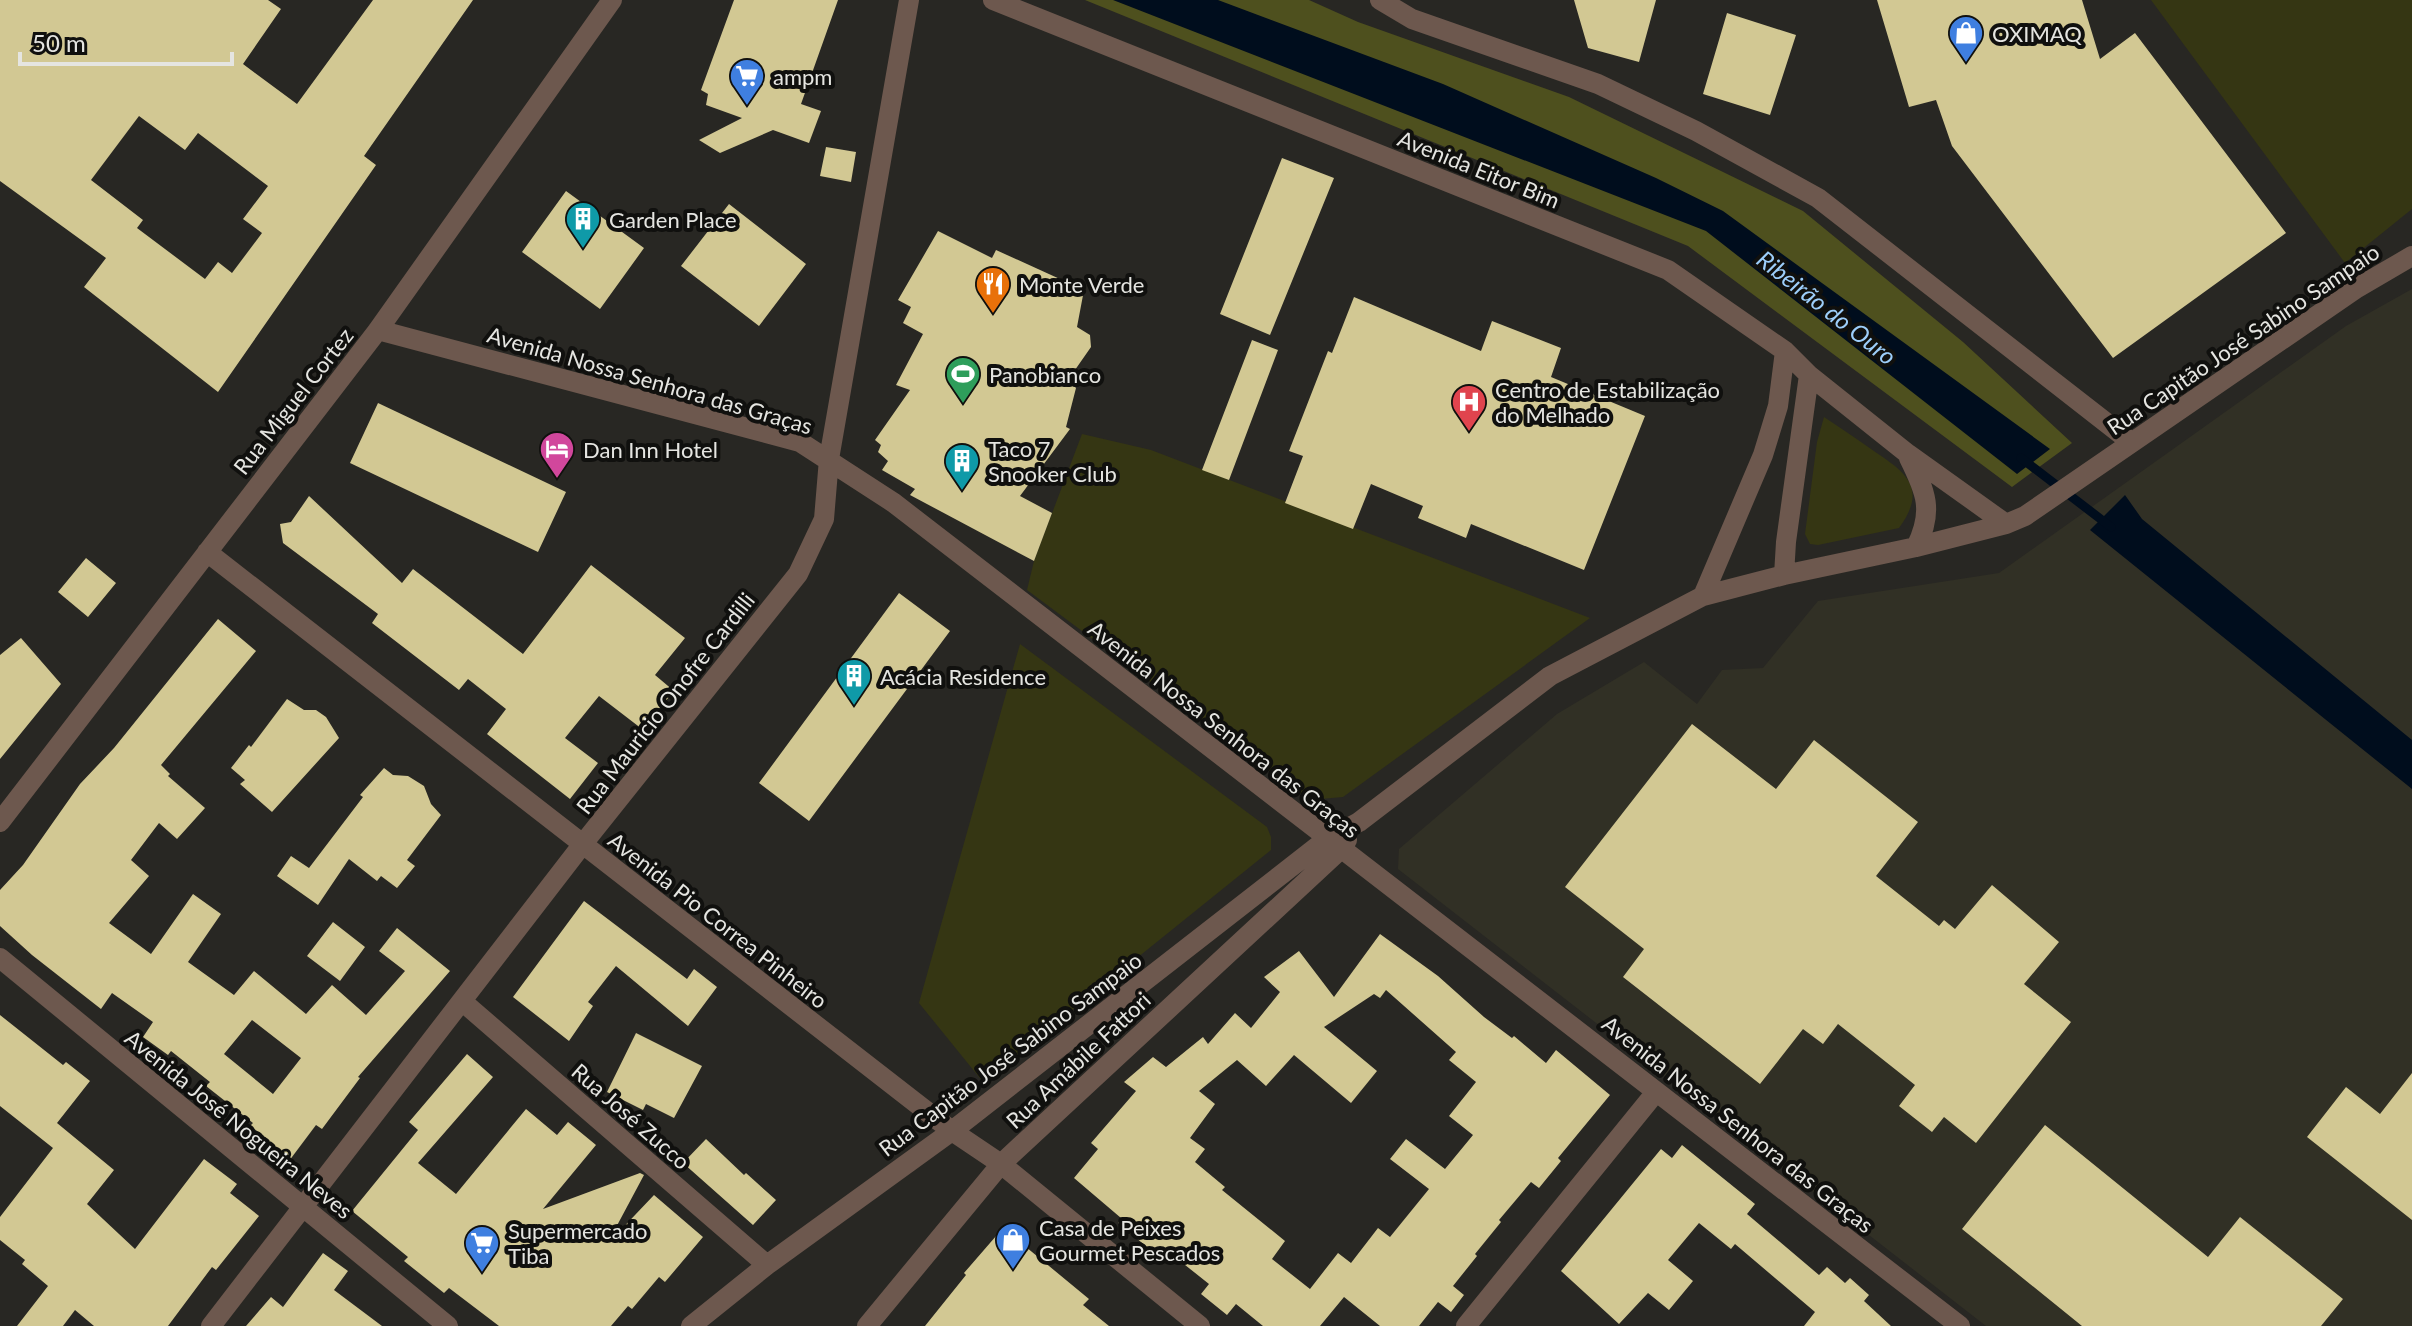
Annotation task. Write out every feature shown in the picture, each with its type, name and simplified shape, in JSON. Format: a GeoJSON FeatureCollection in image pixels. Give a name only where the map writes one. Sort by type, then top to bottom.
{"type":"FeatureCollection","features":[{"type":"Feature","properties":{"kind":"street","name":"Rua Miguel Cortez"},"geometry":{"type":"LineString","coordinates":[[0,822],[378,330],[612,0]]}},
{"type":"Feature","properties":{"kind":"street","name":"Rua Mauricio Onofre Cardilli"},"geometry":{"type":"LineString","coordinates":[[211,1326],[582,845],[798,574],[824,519],[829,459],[909,0]]}},
{"type":"Feature","properties":{"kind":"street","name":"Avenida Eitor Bim"},"geometry":{"type":"LineString","coordinates":[[993,0],[1668,270],[1785,351],[1809,375],[1908,454],[2006,524]]}},
{"type":"Feature","properties":{"kind":"street"},"geometry":{"type":"LineString","coordinates":[[1380,0],[1412,19],[1598,84],[1696,131],[1818,198],[2131,442]]}},
{"type":"Feature","properties":{"kind":"street","name":"Rua Capitão José Sabino Sampaio"},"geometry":{"type":"LineString","coordinates":[[691,1326],[767,1265],[952,1131],[1334,844],[1550,676],[1703,596],[1916,547],[2006,524],[2025,516],[2357,288],[2412,256]]}},
{"type":"Feature","properties":{"kind":"street","name":"Avenida Nossa Senhora das Graças"},"geometry":{"type":"LineString","coordinates":[[378,330],[800,442],[829,459],[894,503],[1954,1324]]}},
{"type":"Feature","properties":{"kind":"street"},"geometry":{"type":"LineString","coordinates":[[1703,596],[1763,455],[1778,406],[1785,351]]}},
{"type":"Feature","properties":{"kind":"street"},"geometry":{"type":"LineString","coordinates":[[1784,575],[1809,375]]}},
{"type":"Feature","properties":{"kind":"street","name":"Avenida Eitor Bim"},"geometry":{"type":"LineString","coordinates":[[1908,454],[1925,488],[1926,526],[1916,547]]}},
{"type":"Feature","properties":{"kind":"street","name":"Avenida Pio Correa Pinheiro"},"geometry":{"type":"LineString","coordinates":[[207,552],[952,1131],[1001,1164],[1200,1326]]}},
{"type":"Feature","properties":{"kind":"street","name":"Rua Amábile Fattori"},"geometry":{"type":"LineString","coordinates":[[867,1326],[1001,1164],[1334,844]]}},
{"type":"Feature","properties":{"kind":"street","name":"Avenida José Nogueira Neves"},"geometry":{"type":"LineString","coordinates":[[0,958],[448,1326]]}},
{"type":"Feature","properties":{"kind":"street","name":"Rua José Zucco"},"geometry":{"type":"LineString","coordinates":[[463,1002],[767,1265]]}},
{"type":"Feature","properties":{"kind":"street"},"geometry":{"type":"LineString","coordinates":[[1466,1326],[1656,1092]]}},
{"type":"Feature","properties":{"kind":"shaded area"},"geometry":{"type":"Polygon","coordinates":[[[1085,0],[1309,0],[1358,22],[1569,97],[1803,211],[1963,342],[2072,443],[2012,487],[1688,246],[1085,0]]]}},
{"type":"Feature","properties":{"kind":"shaded area"},"geometry":{"type":"Polygon","coordinates":[[[2151,0],[2412,0],[2412,209],[2345,263],[2151,0]]]}},
{"type":"Feature","properties":{"kind":"shaded area"},"geometry":{"type":"Polygon","coordinates":[[[2412,289],[2412,1326],[1986,1326],[1398,869],[1399,849],[1557,714],[1644,662],[1697,704],[1722,670],[1763,668],[1818,601],[1999,573],[2346,326],[2412,289]]]}},
{"type":"Feature","properties":{"kind":"shaded area"},"geometry":{"type":"Polygon","coordinates":[[[1824,417],[1903,473],[1912,491],[1912,502],[1899,528],[1810,544],[1805,534],[1817,442],[1824,417]]]}},
{"type":"Feature","properties":{"kind":"shaded area"},"geometry":{"type":"Polygon","coordinates":[[[1082,434],[1151,450],[1590,618],[1343,797],[1309,800],[1027,590],[1034,561],[1082,434]]]}},
{"type":"Feature","properties":{"kind":"shaded area"},"geometry":{"type":"Polygon","coordinates":[[[1020,644],[1267,827],[1271,850],[983,1082],[919,1003],[1020,644]]]}},
{"type":"Feature","properties":{"kind":"water"},"geometry":{"type":"Polygon","coordinates":[[[1113,0],[1218,0],[1443,84],[1656,178],[1723,211],[2050,449],[2017,474],[1706,231],[1113,0]]]}},
{"type":"Feature","properties":{"kind":"water"},"geometry":{"type":"Polygon","coordinates":[[[2125,495],[2142,519],[2412,740],[2412,789],[2090,530],[2125,495]]]}},
{"type":"Feature","properties":{"kind":"building"},"geometry":{"type":"Polygon","coordinates":[[[0,0],[268,0],[281,9],[243,64],[297,104],[373,0],[473,0],[364,156],[376,165],[218,392],[84,287],[106,258],[0,181],[0,0]],[[139,116],[91,180],[143,220],[137,228],[205,279],[218,262],[232,273],[262,233],[243,219],[268,186],[198,133],[185,150],[139,116]]]}},
{"type":"Feature","properties":{"kind":"building"},"geometry":{"type":"Polygon","coordinates":[[[734,0],[838,0],[801,104],[821,111],[809,143],[773,130],[720,153],[699,140],[742,118],[706,105],[708,94],[701,90],[734,0]]]}},
{"type":"Feature","properties":{"kind":"building"},"geometry":{"type":"Polygon","coordinates":[[[1574,0],[1656,0],[1639,62],[1588,48],[1574,0]]]}},
{"type":"Feature","properties":{"kind":"building"},"geometry":{"type":"Polygon","coordinates":[[[1877,0],[2082,0],[2100,59],[2135,33],[2286,233],[2113,358],[1952,146],[1936,100],[1909,107],[1877,0]]]}},
{"type":"Feature","properties":{"kind":"building"},"geometry":{"type":"Polygon","coordinates":[[[1727,13],[1796,35],[1770,115],[1703,94],[1727,13]]]}},
{"type":"Feature","properties":{"kind":"building"},"geometry":{"type":"Polygon","coordinates":[[[826,147],[856,152],[851,182],[820,176],[826,147]]]}},
{"type":"Feature","properties":{"kind":"building"},"geometry":{"type":"Polygon","coordinates":[[[1282,158],[1334,178],[1270,335],[1220,314],[1282,158]]]}},
{"type":"Feature","properties":{"kind":"building","name":"Garden Place"},"geometry":{"type":"Polygon","coordinates":[[[566,191],[644,248],[600,309],[522,252],[566,191]]]}},
{"type":"Feature","properties":{"kind":"building"},"geometry":{"type":"Polygon","coordinates":[[[729,204],[806,264],[759,326],[681,266],[729,204]]]}},
{"type":"Feature","properties":{"kind":"building"},"geometry":{"type":"Polygon","coordinates":[[[938,231],[992,258],[996,250],[1084,290],[1077,327],[1090,335],[1091,347],[1068,380],[1076,388],[1066,427],[1070,429],[1020,496],[1052,513],[1034,561],[910,495],[915,489],[882,470],[888,461],[878,452],[881,445],[875,440],[910,390],[896,385],[923,334],[903,323],[911,307],[898,300],[938,231]]]}},
{"type":"Feature","properties":{"kind":"building","name":"Centro de Estabilização do Melhado"},"geometry":{"type":"Polygon","coordinates":[[[1354,297],[1481,351],[1492,321],[1561,348],[1551,377],[1645,416],[1584,570],[1471,524],[1466,538],[1418,518],[1423,506],[1371,484],[1353,529],[1285,503],[1303,456],[1289,451],[1328,351],[1332,353],[1354,297]]]}},
{"type":"Feature","properties":{"kind":"building"},"geometry":{"type":"Polygon","coordinates":[[[1252,340],[1278,350],[1229,480],[1202,470],[1252,340]]]}},
{"type":"Feature","properties":{"kind":"building"},"geometry":{"type":"Polygon","coordinates":[[[378,403],[566,492],[538,552],[350,463],[378,403]]]}},
{"type":"Feature","properties":{"kind":"building"},"geometry":{"type":"Polygon","coordinates":[[[309,496],[402,583],[413,569],[523,654],[591,565],[685,638],[655,675],[674,691],[642,729],[599,696],[565,738],[598,763],[570,799],[487,734],[506,709],[468,679],[459,690],[372,623],[378,614],[283,543],[280,524],[291,522],[309,496]]]}},
{"type":"Feature","properties":{"kind":"building"},"geometry":{"type":"Polygon","coordinates":[[[86,558],[116,583],[88,617],[58,592],[86,558]]]}},
{"type":"Feature","properties":{"kind":"building","name":"Acácia Residence"},"geometry":{"type":"Polygon","coordinates":[[[899,593],[950,631],[809,821],[759,783],[899,593]]]}},
{"type":"Feature","properties":{"kind":"building"},"geometry":{"type":"Polygon","coordinates":[[[218,619],[256,651],[161,765],[170,774],[168,776],[205,808],[177,839],[159,823],[131,860],[149,876],[109,923],[151,954],[193,894],[221,914],[188,962],[234,995],[254,971],[306,1014],[332,985],[366,1015],[405,971],[379,951],[397,928],[450,971],[358,1077],[322,1129],[316,1125],[286,1165],[257,1143],[264,1136],[250,1126],[253,1123],[206,1086],[210,1082],[171,1051],[168,1055],[143,1037],[153,1022],[112,993],[101,1009],[0,926],[0,890],[23,865],[80,784],[114,748],[218,619]],[[252,1020],[224,1054],[273,1094],[301,1058],[252,1020]]]}},
{"type":"Feature","properties":{"kind":"building"},"geometry":{"type":"Polygon","coordinates":[[[21,638],[61,684],[0,759],[0,655],[21,638]]]}},
{"type":"Feature","properties":{"kind":"building"},"geometry":{"type":"Polygon","coordinates":[[[287,699],[304,710],[316,710],[326,717],[339,738],[272,812],[240,784],[245,780],[231,768],[287,699]]]}},
{"type":"Feature","properties":{"kind":"building"},"geometry":{"type":"Polygon","coordinates":[[[1692,724],[1776,789],[1814,740],[1918,822],[1876,876],[1939,926],[1944,920],[1955,929],[1992,885],[2059,942],[2024,984],[2071,1022],[1976,1143],[1944,1117],[1932,1132],[1899,1106],[1915,1085],[1838,1024],[1823,1044],[1803,1029],[1760,1084],[1623,977],[1644,949],[1565,887],[1692,724]]]}},
{"type":"Feature","properties":{"kind":"building"},"geometry":{"type":"Polygon","coordinates":[[[384,768],[393,775],[408,776],[424,786],[431,804],[441,815],[407,860],[415,866],[397,888],[381,876],[377,881],[349,859],[318,905],[277,876],[291,856],[309,868],[363,797],[360,795],[384,768]]]}},
{"type":"Feature","properties":{"kind":"building"},"geometry":{"type":"Polygon","coordinates":[[[584,901],[687,979],[694,969],[717,987],[688,1026],[616,966],[588,1002],[593,1006],[569,1041],[513,997],[584,901]]]}},
{"type":"Feature","properties":{"kind":"building"},"geometry":{"type":"Polygon","coordinates":[[[333,922],[365,947],[340,981],[307,956],[333,922]]]}},
{"type":"Feature","properties":{"kind":"building"},"geometry":{"type":"Polygon","coordinates":[[[1380,934],[1438,976],[1484,1017],[1512,1038],[1514,1036],[1546,1063],[1556,1050],[1610,1095],[1558,1158],[1561,1161],[1539,1188],[1531,1182],[1499,1220],[1501,1222],[1453,1286],[1464,1295],[1451,1312],[1438,1302],[1419,1326],[1380,1326],[1344,1297],[1320,1326],[1263,1326],[1236,1304],[1227,1315],[1201,1294],[1209,1284],[1170,1253],[1164,1261],[1118,1223],[1121,1218],[1074,1178],[1098,1149],[1091,1143],[1136,1091],[1124,1082],[1153,1057],[1166,1067],[1203,1037],[1208,1044],[1235,1013],[1251,1028],[1280,992],[1264,977],[1299,951],[1334,997],[1380,934]],[[1386,990],[1380,998],[1374,994],[1324,1027],[1377,1071],[1351,1103],[1294,1055],[1266,1086],[1237,1060],[1199,1091],[1215,1104],[1190,1138],[1205,1149],[1195,1162],[1225,1187],[1222,1190],[1285,1241],[1272,1259],[1310,1289],[1338,1253],[1351,1263],[1378,1228],[1390,1237],[1429,1189],[1390,1159],[1406,1139],[1445,1169],[1473,1135],[1449,1116],[1476,1082],[1449,1060],[1456,1052],[1386,990]]]}},
{"type":"Feature","properties":{"kind":"building"},"geometry":{"type":"Polygon","coordinates":[[[0,1015],[63,1065],[66,1062],[90,1081],[57,1123],[114,1170],[87,1204],[135,1249],[204,1159],[237,1184],[230,1193],[259,1216],[216,1270],[212,1267],[168,1326],[94,1326],[75,1310],[63,1326],[17,1326],[48,1286],[22,1264],[25,1260],[0,1240],[0,1217],[53,1148],[0,1106],[0,1015]]]}},
{"type":"Feature","properties":{"kind":"building"},"geometry":{"type":"Polygon","coordinates":[[[636,1033],[702,1066],[674,1118],[646,1104],[643,1110],[607,1092],[636,1033]]]}},
{"type":"Feature","properties":{"kind":"building"},"geometry":{"type":"Polygon","coordinates":[[[467,1054],[493,1077],[418,1163],[456,1194],[526,1109],[557,1135],[568,1122],[596,1145],[543,1209],[640,1173],[644,1175],[613,1233],[616,1235],[654,1195],[703,1237],[665,1282],[659,1277],[632,1309],[628,1306],[611,1326],[499,1326],[449,1288],[444,1293],[404,1261],[408,1257],[352,1211],[418,1130],[409,1122],[467,1054]]]}},
{"type":"Feature","properties":{"kind":"building"},"geometry":{"type":"Polygon","coordinates":[[[2412,1073],[2412,1220],[2307,1137],[2346,1087],[2380,1114],[2412,1073]]]}},
{"type":"Feature","properties":{"kind":"building"},"geometry":{"type":"Polygon","coordinates":[[[2045,1125],[2208,1257],[2240,1217],[2343,1299],[2321,1326],[2082,1326],[1962,1229],[2045,1125]]]}},
{"type":"Feature","properties":{"kind":"building"},"geometry":{"type":"Polygon","coordinates":[[[706,1139],[776,1200],[753,1225],[683,1163],[706,1139]]]}},
{"type":"Feature","properties":{"kind":"building"},"geometry":{"type":"Polygon","coordinates":[[[1682,1145],[1755,1204],[1747,1214],[1819,1275],[1827,1267],[1845,1283],[1850,1278],[1869,1295],[1864,1301],[1891,1326],[1804,1326],[1815,1312],[1735,1244],[1731,1249],[1699,1223],[1668,1260],[1693,1281],[1669,1310],[1648,1293],[1619,1324],[1561,1271],[1661,1149],[1672,1158],[1682,1145]]]}},
{"type":"Feature","properties":{"kind":"building"},"geometry":{"type":"Polygon","coordinates":[[[1003,1228],[1089,1299],[1083,1305],[1109,1326],[925,1326],[966,1275],[964,1273],[1003,1228]]]}},
{"type":"Feature","properties":{"kind":"building"},"geometry":{"type":"Polygon","coordinates":[[[323,1253],[348,1271],[334,1290],[382,1326],[246,1326],[271,1297],[283,1307],[323,1253]]]}},
{"type":"Feature","properties":{"kind":"waterway","name":"Ribeirão do Ouro"},"geometry":{"type":"LineString","coordinates":[[2021,458],[2111,527]]}},
{"type":"Feature","properties":{"kind":"place","name":"OXIMAQ"},"geometry":{"type":"Point","coordinates":[1966,64]}},
{"type":"Feature","properties":{"kind":"place","name":"ampm"},"geometry":{"type":"Point","coordinates":[747,107]}},
{"type":"Feature","properties":{"kind":"place","name":"Garden Place"},"geometry":{"type":"Point","coordinates":[583,250]}},
{"type":"Feature","properties":{"kind":"place","name":"Monte Verde"},"geometry":{"type":"Point","coordinates":[993,315]}},
{"type":"Feature","properties":{"kind":"place","name":"Panobianco"},"geometry":{"type":"Point","coordinates":[963,405]}},
{"type":"Feature","properties":{"kind":"place","name":"Centro de Estabilização do Melhado"},"geometry":{"type":"Point","coordinates":[1469,433]}},
{"type":"Feature","properties":{"kind":"place","name":"Dan Inn Hotel"},"geometry":{"type":"Point","coordinates":[557,480]}},
{"type":"Feature","properties":{"kind":"place","name":"Taco 7 Snooker Club"},"geometry":{"type":"Point","coordinates":[962,492]}},
{"type":"Feature","properties":{"kind":"place","name":"Acácia Residence"},"geometry":{"type":"Point","coordinates":[854,707]}},
{"type":"Feature","properties":{"kind":"place","name":"Casa de Peixes Gourmet Pescados"},"geometry":{"type":"Point","coordinates":[1013,1271]}},
{"type":"Feature","properties":{"kind":"place","name":"Supermercado Tiba"},"geometry":{"type":"Point","coordinates":[482,1274]}}]}
